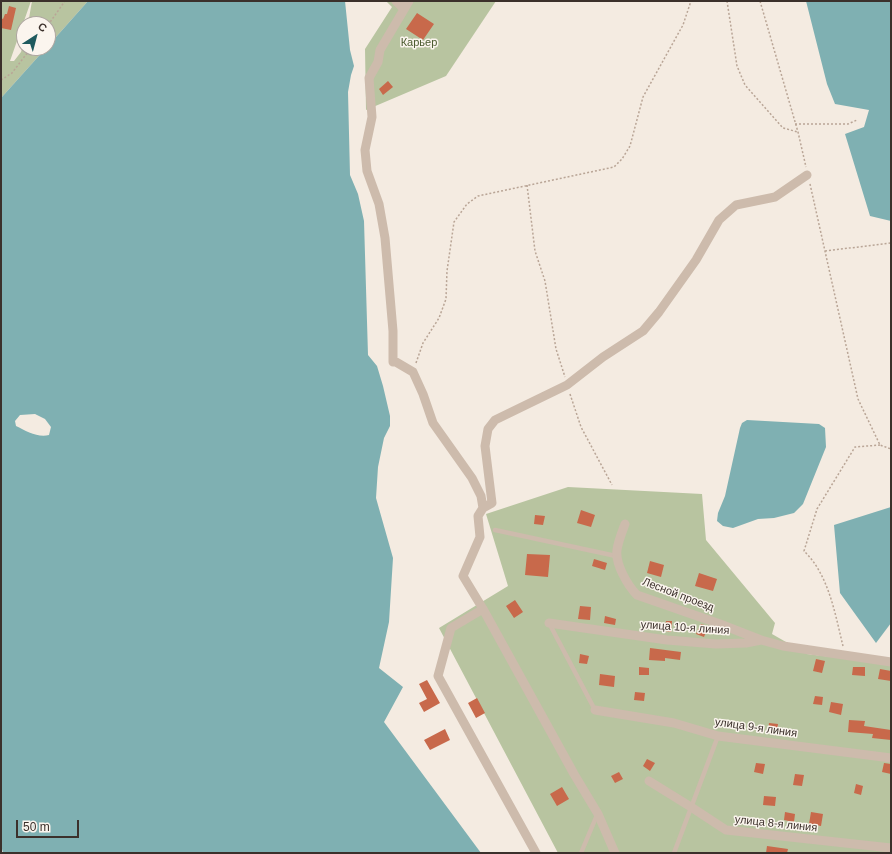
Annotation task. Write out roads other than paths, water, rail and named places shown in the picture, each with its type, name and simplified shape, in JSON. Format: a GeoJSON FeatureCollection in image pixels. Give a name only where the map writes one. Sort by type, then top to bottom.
{"type":"FeatureCollection","features":[{"type":"Feature","properties":{"kind":"street"},"geometry":{"type":"LineString","coordinates":[[396,1],[406,5],[380,50],[378,62],[369,78],[372,117],[365,150],[367,171],[379,204],[384,238],[393,331],[393,362],[396,362],[412,372],[423,394],[433,423],[472,478],[481,496],[483,508]]}},
{"type":"Feature","properties":{"kind":"street"},"geometry":{"type":"LineString","coordinates":[[615,853],[598,814],[463,576],[480,537],[478,516],[483,508],[492,503],[484,446],[488,429],[495,420],[568,385],[604,357],[643,330],[659,312],[696,260],[719,220],[736,205],[775,198],[807,175]]}},
{"type":"Feature","properties":{"kind":"street"},"geometry":{"type":"LineString","coordinates":[[616,556],[625,524]]}},
{"type":"Feature","properties":{"kind":"street","name":"Лесной проезд"},"geometry":{"type":"LineString","coordinates":[[616,556],[626,579],[637,595],[761,640]]}},
{"type":"Feature","properties":{"kind":"street"},"geometry":{"type":"LineString","coordinates":[[483,609],[451,628],[438,676],[536,853]]}},
{"type":"Feature","properties":{"kind":"street","name":"улица 10-я линия"},"geometry":{"type":"LineString","coordinates":[[549,623],[667,640],[716,644],[746,643],[761,640],[783,646],[891,662]]}},
{"type":"Feature","properties":{"kind":"street","name":"улица 9-я линия"},"geometry":{"type":"LineString","coordinates":[[595,710],[674,723],[718,736],[891,758]]}},
{"type":"Feature","properties":{"kind":"street","name":"улица 8-я линия"},"geometry":{"type":"LineString","coordinates":[[649,780],[726,830],[891,848]]}},
{"type":"Feature","properties":{"kind":"lane"},"geometry":{"type":"LineString","coordinates":[[495,530],[616,556]]}},
{"type":"Feature","properties":{"kind":"lane"},"geometry":{"type":"LineString","coordinates":[[549,623],[595,710]]}},
{"type":"Feature","properties":{"kind":"lane"},"geometry":{"type":"LineString","coordinates":[[674,853],[718,736]]}},
{"type":"Feature","properties":{"kind":"lane"},"geometry":{"type":"LineString","coordinates":[[581,853],[598,814]]}},
{"type":"Feature","properties":{"kind":"water"},"geometry":{"type":"Polygon","coordinates":[[[88,1],[345,1],[350,50],[354,66],[348,92],[350,175],[358,194],[364,221],[368,355],[377,366],[390,416],[390,426],[384,438],[378,467],[376,498],[393,558],[389,622],[379,668],[403,687],[384,722],[481,853],[3,853],[1,845],[1,98],[39,56],[56,56],[56,37],[88,1]],[[35,414],[20,415],[15,421],[16,426],[32,434],[41,436],[49,435],[51,427],[45,419],[35,414]]]}},
{"type":"Feature","properties":{"kind":"water"},"geometry":{"type":"Polygon","coordinates":[[[806,1],[891,1],[891,221],[870,216],[845,134],[864,127],[869,110],[835,104],[827,84],[806,1]]]}},
{"type":"Feature","properties":{"kind":"water"},"geometry":{"type":"Polygon","coordinates":[[[747,420],[819,424],[825,428],[826,447],[803,504],[794,513],[774,518],[758,519],[733,528],[723,526],[717,521],[718,513],[725,496],[740,428],[742,423],[747,420]]]}},
{"type":"Feature","properties":{"kind":"water"},"geometry":{"type":"Polygon","coordinates":[[[891,507],[891,623],[876,643],[840,593],[834,525],[891,507]]]}},
{"type":"Feature","properties":{"kind":"park label","name":"Карьер"},"geometry":{"type":"Point","coordinates":[419,43]}}]}
